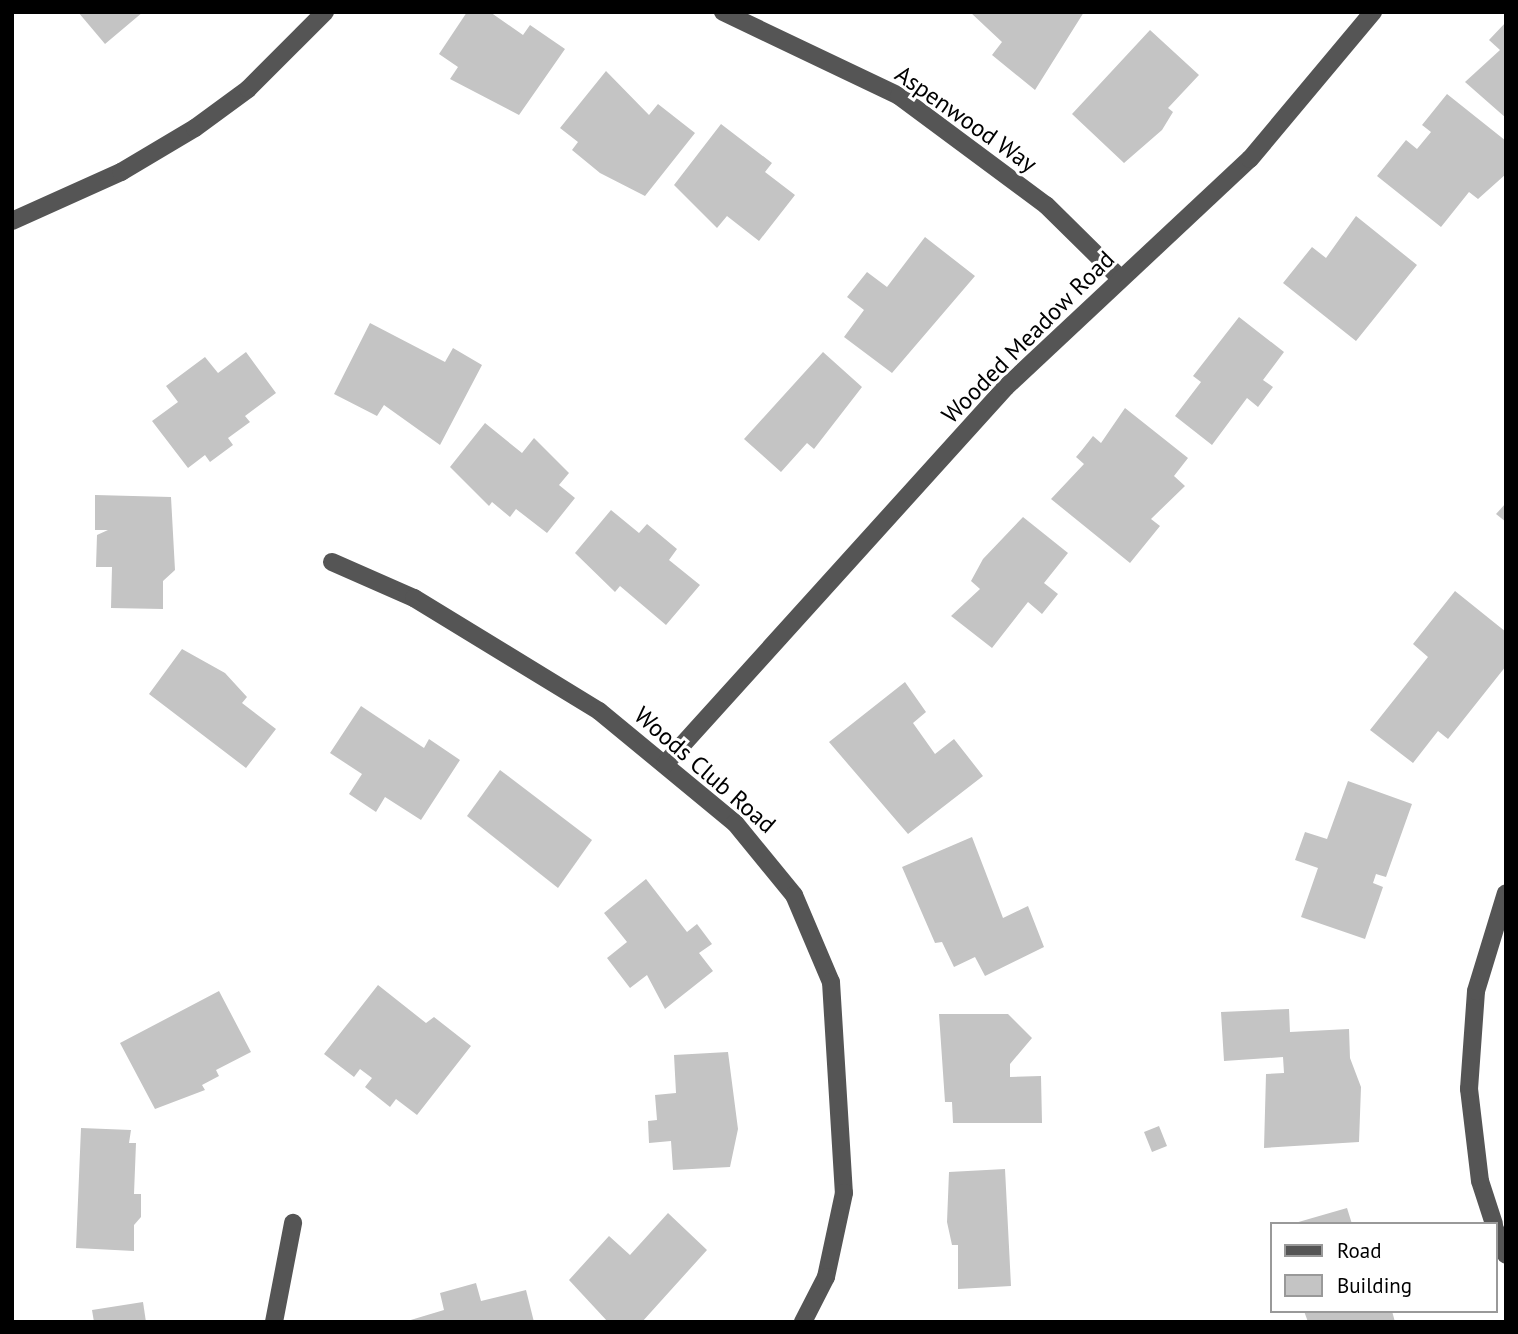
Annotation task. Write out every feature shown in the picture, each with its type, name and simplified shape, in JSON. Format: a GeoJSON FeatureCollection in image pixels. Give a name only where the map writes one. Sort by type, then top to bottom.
{"type":"FeatureCollection","features":[{"type":"Feature","properties":{"kind":"street"},"geometry":{"type":"LineString","coordinates":[[12,221],[121,172],[195,128],[248,89],[325,12]]}},
{"type":"Feature","properties":{"kind":"street","name":"Aspenwood Way"},"geometry":{"type":"LineString","coordinates":[[723,12],[899,96],[1046,205],[1121,279]]}},
{"type":"Feature","properties":{"kind":"street","name":"Wooded Meadow Road"},"geometry":{"type":"LineString","coordinates":[[665,764],[1006,387],[1250,159],[1373,12]]}},
{"type":"Feature","properties":{"kind":"street","name":"Woods Club Road"},"geometry":{"type":"LineString","coordinates":[[332,562],[414,598],[555,680],[665,764],[764,854],[794,895],[831,982],[844,1193],[825,1277],[803,1322]]}},
{"type":"Feature","properties":{"kind":"street"},"geometry":{"type":"LineString","coordinates":[[1493,1222],[1480,1181],[1469,1089],[1476,991],[1506,893]]}},
{"type":"Feature","properties":{"kind":"street"},"geometry":{"type":"LineString","coordinates":[[274,1322],[293,1223]]}},
{"type":"Feature","properties":{"kind":"street"},"geometry":{"type":"LineString","coordinates":[[1497,1233],[1506,1255]]}},
{"type":"Feature","properties":{"kind":"building"},"geometry":{"type":"Polygon","coordinates":[[[78,12],[143,12],[105,44],[78,12]]]}},
{"type":"Feature","properties":{"kind":"building"},"geometry":{"type":"Polygon","coordinates":[[[467,12],[490,12],[523,35],[530,25],[565,49],[519,115],[450,79],[458,67],[439,54],[467,12]]]}},
{"type":"Feature","properties":{"kind":"building"},"geometry":{"type":"Polygon","coordinates":[[[970,12],[1084,12],[1035,90],[992,55],[1002,42],[970,12]]]}},
{"type":"Feature","properties":{"kind":"building"},"geometry":{"type":"Polygon","coordinates":[[[1506,22],[1506,118],[1465,82],[1500,50],[1489,40],[1506,22]]]}},
{"type":"Feature","properties":{"kind":"building"},"geometry":{"type":"Polygon","coordinates":[[[1150,30],[1199,75],[1168,108],[1173,112],[1162,130],[1124,163],[1072,114],[1150,30]]]}},
{"type":"Feature","properties":{"kind":"building"},"geometry":{"type":"Polygon","coordinates":[[[606,71],[649,115],[658,104],[695,133],[645,196],[600,173],[572,150],[578,142],[560,128],[606,71]]]}},
{"type":"Feature","properties":{"kind":"building"},"geometry":{"type":"Polygon","coordinates":[[[1447,94],[1506,141],[1506,174],[1478,199],[1469,192],[1441,227],[1377,176],[1406,140],[1417,149],[1431,132],[1422,125],[1447,94]]]}},
{"type":"Feature","properties":{"kind":"building"},"geometry":{"type":"Polygon","coordinates":[[[721,124],[772,163],[765,172],[795,195],[759,241],[727,216],[717,228],[674,185],[721,124]]]}},
{"type":"Feature","properties":{"kind":"building"},"geometry":{"type":"Polygon","coordinates":[[[1356,216],[1417,265],[1356,341],[1283,283],[1312,247],[1326,258],[1356,216]]]}},
{"type":"Feature","properties":{"kind":"building"},"geometry":{"type":"Polygon","coordinates":[[[925,237],[975,276],[892,373],[844,337],[864,310],[847,297],[867,272],[887,287],[925,237]]]}},
{"type":"Feature","properties":{"kind":"building"},"geometry":{"type":"Polygon","coordinates":[[[1239,317],[1284,352],[1263,380],[1273,387],[1258,407],[1247,398],[1212,445],[1175,416],[1201,382],[1193,376],[1239,317]]]}},
{"type":"Feature","properties":{"kind":"building"},"geometry":{"type":"Polygon","coordinates":[[[370,323],[445,362],[453,348],[482,365],[440,445],[384,405],[377,416],[334,394],[370,323]]]}},
{"type":"Feature","properties":{"kind":"building"},"geometry":{"type":"Polygon","coordinates":[[[246,352],[276,393],[245,416],[250,422],[228,438],[233,445],[210,462],[205,455],[188,468],[152,421],[178,402],[166,386],[205,357],[218,373],[246,352]]]}},
{"type":"Feature","properties":{"kind":"building"},"geometry":{"type":"Polygon","coordinates":[[[823,352],[862,387],[814,449],[807,443],[781,472],[744,439],[823,352]]]}},
{"type":"Feature","properties":{"kind":"building"},"geometry":{"type":"Polygon","coordinates":[[[1125,408],[1188,458],[1174,476],[1185,486],[1151,519],[1160,526],[1130,563],[1051,499],[1084,464],[1076,457],[1093,436],[1101,443],[1125,408]]]}},
{"type":"Feature","properties":{"kind":"building"},"geometry":{"type":"Polygon","coordinates":[[[485,423],[522,453],[534,438],[569,473],[559,485],[575,498],[547,533],[516,509],[510,517],[492,502],[489,506],[450,467],[485,423]]]}},
{"type":"Feature","properties":{"kind":"building"},"geometry":{"type":"Polygon","coordinates":[[[95,495],[171,497],[175,570],[163,581],[163,609],[111,608],[112,567],[96,567],[97,535],[108,530],[95,530],[95,495]]]}},
{"type":"Feature","properties":{"kind":"building"},"geometry":{"type":"Polygon","coordinates":[[[1506,503],[1506,522],[1496,514],[1506,503]]]}},
{"type":"Feature","properties":{"kind":"building"},"geometry":{"type":"Polygon","coordinates":[[[611,510],[639,533],[647,524],[677,549],[669,560],[700,585],[666,625],[620,586],[615,592],[575,553],[611,510]]]}},
{"type":"Feature","properties":{"kind":"building"},"geometry":{"type":"Polygon","coordinates":[[[1023,517],[1068,553],[1044,583],[1058,594],[1042,614],[1028,602],[992,648],[951,616],[980,589],[971,581],[983,559],[1023,517]]]}},
{"type":"Feature","properties":{"kind":"building"},"geometry":{"type":"Polygon","coordinates":[[[1455,591],[1506,632],[1506,666],[1448,739],[1438,731],[1413,763],[1370,730],[1428,657],[1413,644],[1455,591]]]}},
{"type":"Feature","properties":{"kind":"building"},"geometry":{"type":"Polygon","coordinates":[[[182,649],[225,673],[247,697],[242,703],[276,729],[246,768],[149,694],[182,649]]]}},
{"type":"Feature","properties":{"kind":"building"},"geometry":{"type":"Polygon","coordinates":[[[905,682],[926,712],[913,723],[935,754],[954,739],[983,776],[908,834],[829,742],[905,682]]]}},
{"type":"Feature","properties":{"kind":"building"},"geometry":{"type":"Polygon","coordinates":[[[361,706],[424,748],[429,739],[460,760],[421,820],[385,797],[376,812],[349,794],[362,774],[330,753],[361,706]]]}},
{"type":"Feature","properties":{"kind":"building"},"geometry":{"type":"Polygon","coordinates":[[[500,770],[592,840],[558,888],[467,816],[500,770]]]}},
{"type":"Feature","properties":{"kind":"building"},"geometry":{"type":"Polygon","coordinates":[[[1348,781],[1412,804],[1386,877],[1376,874],[1373,883],[1383,887],[1365,939],[1301,917],[1318,868],[1295,860],[1305,832],[1327,839],[1348,781]]]}},
{"type":"Feature","properties":{"kind":"building"},"geometry":{"type":"Polygon","coordinates":[[[972,837],[1003,918],[1028,906],[1044,947],[985,976],[975,957],[954,967],[942,942],[935,943],[902,867],[972,837]]]}},
{"type":"Feature","properties":{"kind":"building"},"geometry":{"type":"Polygon","coordinates":[[[646,879],[687,932],[697,924],[712,944],[699,953],[713,971],[665,1009],[647,975],[630,988],[607,958],[627,942],[604,913],[646,879]]]}},
{"type":"Feature","properties":{"kind":"building"},"geometry":{"type":"Polygon","coordinates":[[[378,985],[426,1023],[434,1017],[471,1046],[417,1115],[396,1099],[390,1107],[365,1087],[372,1078],[360,1069],[354,1077],[324,1054],[378,985]]]}},
{"type":"Feature","properties":{"kind":"building"},"geometry":{"type":"Polygon","coordinates":[[[219,991],[251,1052],[216,1070],[219,1076],[202,1085],[205,1090],[155,1109],[120,1043],[219,991]]]}},
{"type":"Feature","properties":{"kind":"building"},"geometry":{"type":"Polygon","coordinates":[[[1289,1009],[1290,1032],[1349,1029],[1350,1058],[1361,1087],[1359,1142],[1264,1148],[1266,1074],[1284,1073],[1283,1057],[1224,1061],[1221,1012],[1289,1009]]]}},
{"type":"Feature","properties":{"kind":"building"},"geometry":{"type":"Polygon","coordinates":[[[939,1014],[1008,1014],[1032,1038],[1010,1064],[1010,1077],[1041,1076],[1042,1123],[953,1123],[952,1102],[945,1102],[939,1014]]]}},
{"type":"Feature","properties":{"kind":"building"},"geometry":{"type":"Polygon","coordinates":[[[728,1052],[738,1129],[730,1167],[673,1170],[671,1141],[649,1143],[648,1121],[657,1120],[655,1095],[676,1093],[674,1055],[728,1052]]]}},
{"type":"Feature","properties":{"kind":"building"},"geometry":{"type":"Polygon","coordinates":[[[1159,1126],[1167,1146],[1152,1152],[1144,1132],[1159,1126]]]}},
{"type":"Feature","properties":{"kind":"building"},"geometry":{"type":"Polygon","coordinates":[[[81,1128],[131,1130],[129,1143],[136,1143],[134,1194],[141,1194],[141,1217],[134,1225],[134,1251],[76,1248],[81,1128]]]}},
{"type":"Feature","properties":{"kind":"building"},"geometry":{"type":"Polygon","coordinates":[[[1005,1169],[1011,1286],[958,1289],[958,1245],[952,1245],[947,1222],[949,1172],[1005,1169]]]}},
{"type":"Feature","properties":{"kind":"building"},"geometry":{"type":"Polygon","coordinates":[[[1347,1208],[1351,1222],[1298,1222],[1347,1208]]]}},
{"type":"Feature","properties":{"kind":"building"},"geometry":{"type":"Polygon","coordinates":[[[668,1213],[707,1250],[642,1322],[608,1322],[569,1280],[609,1236],[630,1255],[668,1213]]]}},
{"type":"Feature","properties":{"kind":"building"},"geometry":{"type":"Polygon","coordinates":[[[476,1283],[481,1301],[526,1290],[534,1322],[404,1322],[444,1310],[440,1293],[476,1283]]]}},
{"type":"Feature","properties":{"kind":"building"},"geometry":{"type":"Polygon","coordinates":[[[143,1302],[146,1322],[94,1322],[92,1310],[143,1302]]]}},
{"type":"Feature","properties":{"kind":"building"},"geometry":{"type":"Polygon","coordinates":[[[1305,1313],[1393,1313],[1395,1322],[1308,1322],[1305,1313]]]}}]}
